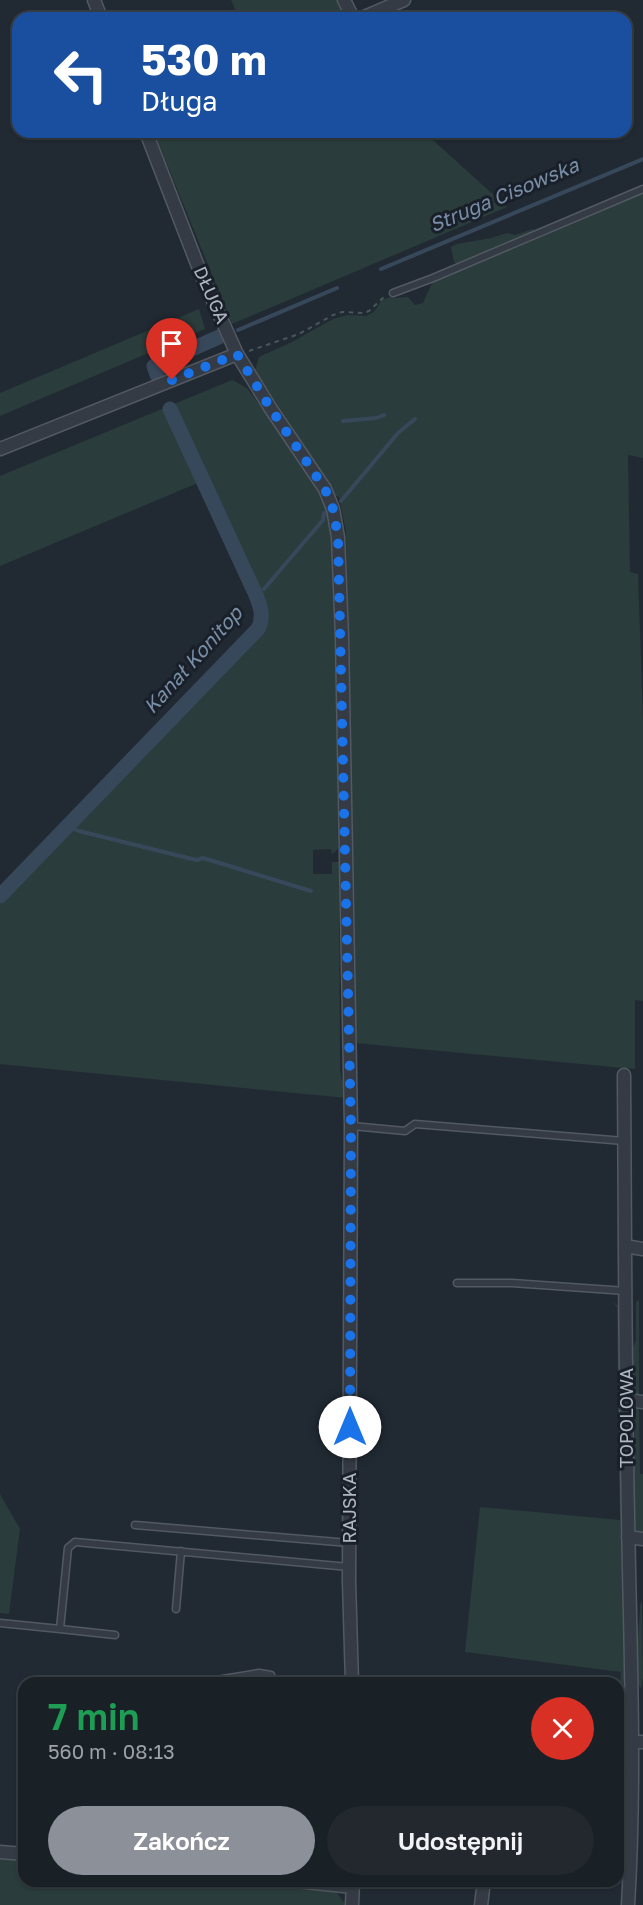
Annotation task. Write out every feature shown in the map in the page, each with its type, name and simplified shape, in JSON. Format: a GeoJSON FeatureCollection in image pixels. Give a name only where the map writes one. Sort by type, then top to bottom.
{"type":"FeatureCollection","features":[{"type":"Feature","properties":{"kind":"street"},"geometry":{"type":"LineString","coordinates":[[376,12],[404,0]]}},
{"type":"Feature","properties":{"kind":"street","name":"DŁUGA"},"geometry":{"type":"LineString","coordinates":[[148,138],[201,274],[237,354]]}},
{"type":"Feature","properties":{"kind":"street"},"geometry":{"type":"LineString","coordinates":[[0,449],[237,354]]}},
{"type":"Feature","properties":{"kind":"street","name":"RAJSKA"},"geometry":{"type":"LineString","coordinates":[[237,354],[325,489],[333,509],[338,537],[351,1126],[349,1567],[351,1677]]}},
{"type":"Feature","properties":{"kind":"street","name":"TOPOLOWA"},"geometry":{"type":"LineString","coordinates":[[624,1075],[628,1538],[637,1742],[638,1838],[628,1905]]}},
{"type":"Feature","properties":{"kind":"street"},"geometry":{"type":"LineString","coordinates":[[625,1246],[643,1249]]}},
{"type":"Feature","properties":{"kind":"street"},"geometry":{"type":"LineString","coordinates":[[627,1400],[643,1402]]}},
{"type":"Feature","properties":{"kind":"street"},"geometry":{"type":"LineString","coordinates":[[628,1538],[643,1539]]}},
{"type":"Feature","properties":{"kind":"street"},"geometry":{"type":"LineString","coordinates":[[0,1852],[18,1854]]}},
{"type":"Feature","properties":{"kind":"street"},"geometry":{"type":"LineString","coordinates":[[352,1905],[353,1887]]}},
{"type":"Feature","properties":{"kind":"street"},"geometry":{"type":"LineString","coordinates":[[481,1905],[483,1887]]}},
{"type":"Feature","properties":{"kind":"lane"},"geometry":{"type":"LineString","coordinates":[[393,293],[643,189]]}},
{"type":"Feature","properties":{"kind":"lane"},"geometry":{"type":"LineString","coordinates":[[351,1126],[405,1131],[415,1124],[624,1142]]}},
{"type":"Feature","properties":{"kind":"lane"},"geometry":{"type":"LineString","coordinates":[[457,1283],[512,1283],[626,1291]]}},
{"type":"Feature","properties":{"kind":"lane"},"geometry":{"type":"LineString","coordinates":[[135,1526],[350,1543]]}},
{"type":"Feature","properties":{"kind":"lane"},"geometry":{"type":"LineString","coordinates":[[60,1629],[68,1548],[75,1542],[349,1567]]}},
{"type":"Feature","properties":{"kind":"lane"},"geometry":{"type":"LineString","coordinates":[[176,1609],[181,1551]]}},
{"type":"Feature","properties":{"kind":"lane"},"geometry":{"type":"LineString","coordinates":[[0,1623],[115,1635]]}},
{"type":"Feature","properties":{"kind":"lane"},"geometry":{"type":"LineString","coordinates":[[235,1677],[259,1673],[272,1677]]}},
{"type":"Feature","properties":{"kind":"path"},"geometry":{"type":"LineString","coordinates":[[237,354],[282,341],[342,312],[364,313],[374,309],[381,298],[393,293]]}},
{"type":"Feature","properties":{"kind":"shaded area"},"geometry":{"type":"Polygon","coordinates":[[[231,0],[350,0],[356,12],[236,12],[231,0]]]}},
{"type":"Feature","properties":{"kind":"shaded area"},"geometry":{"type":"Polygon","coordinates":[[[156,138],[431,138],[507,207],[232,324],[156,138]]]}},
{"type":"Feature","properties":{"kind":"shaded area"},"geometry":{"type":"Polygon","coordinates":[[[643,192],[643,458],[628,455],[630,572],[638,574],[643,720],[643,1001],[635,1000],[635,1069],[355,1043],[354,883],[351,848],[346,532],[339,497],[334,495],[255,370],[259,357],[333,319],[347,315],[366,316],[374,312],[382,300],[393,296],[394,298],[408,297],[415,305],[423,303],[433,281],[464,268],[454,262],[451,247],[457,244],[507,233],[515,235],[533,229],[542,235],[643,192]]]}},
{"type":"Feature","properties":{"kind":"shaded area"},"geometry":{"type":"Polygon","coordinates":[[[199,309],[205,329],[0,416],[0,393],[199,309]]]}},
{"type":"Feature","properties":{"kind":"shaded area"},"geometry":{"type":"Polygon","coordinates":[[[232,380],[247,388],[294,451],[318,489],[327,511],[335,546],[338,849],[332,854],[331,849],[313,850],[313,874],[332,874],[332,862],[339,862],[340,1070],[346,1098],[0,1064],[0,901],[261,631],[267,619],[262,601],[205,480],[0,566],[0,476],[232,380]]]}},
{"type":"Feature","properties":{"kind":"shaded area"},"geometry":{"type":"Polygon","coordinates":[[[639,1300],[639,1398],[632,1397],[631,1351],[636,1341],[636,1302],[639,1300]]]}},
{"type":"Feature","properties":{"kind":"shaded area"},"geometry":{"type":"Polygon","coordinates":[[[612,1301],[620,1307],[625,1667],[624,1680],[624,1677],[621,1677],[621,1672],[465,1652],[480,1507],[620,1520],[617,1307],[612,1301]]]}},
{"type":"Feature","properties":{"kind":"shaded area"},"geometry":{"type":"Polygon","coordinates":[[[631,1404],[639,1405],[640,1474],[643,1474],[643,1533],[635,1530],[632,1471],[635,1433],[631,1404]]]}},
{"type":"Feature","properties":{"kind":"shaded area"},"geometry":{"type":"Polygon","coordinates":[[[0,1494],[20,1529],[9,1614],[0,1613],[0,1494]]]}},
{"type":"Feature","properties":{"kind":"shaded area"},"geometry":{"type":"Polygon","coordinates":[[[642,1601],[643,1678],[641,1689],[638,1682],[637,1662],[642,1601]]]}},
{"type":"Feature","properties":{"kind":"shaded area"},"geometry":{"type":"Polygon","coordinates":[[[0,1858],[18,1860],[18,1887],[318,1887],[334,1889],[346,1905],[0,1905],[0,1858]]]}},
{"type":"Feature","properties":{"kind":"waterway","name":"Struga Cisowska"},"geometry":{"type":"LineString","coordinates":[[381,269],[643,159]]}},
{"type":"Feature","properties":{"kind":"waterway","name":"Struga Cisowska"},"geometry":{"type":"LineString","coordinates":[[238,330],[337,288]]}},
{"type":"Feature","properties":{"kind":"waterway","name":"Struga Cisowska"},"geometry":{"type":"LineString","coordinates":[[157,375],[154,366],[219,337]]}},
{"type":"Feature","properties":{"kind":"waterway","name":"Kanał Konitop"},"geometry":{"type":"LineString","coordinates":[[0,896],[260,625],[261,612],[256,595],[170,409]]}},
{"type":"Feature","properties":{"kind":"waterway"},"geometry":{"type":"LineString","coordinates":[[343,421],[376,418],[384,415]]}},
{"type":"Feature","properties":{"kind":"waterway"},"geometry":{"type":"LineString","coordinates":[[341,501],[398,433],[415,419]]}},
{"type":"Feature","properties":{"kind":"waterway"},"geometry":{"type":"LineString","coordinates":[[264,589],[323,520],[324,513]]}},
{"type":"Feature","properties":{"kind":"waterway"},"geometry":{"type":"LineString","coordinates":[[66,826],[184,857],[197,860],[203,858],[311,891]]}},
{"type":"Feature","properties":{"kind":"route"},"geometry":{"type":"LineString","coordinates":[[172,380],[237,354],[325,489],[333,509],[338,537],[351,1126],[350,1427]]}}]}
